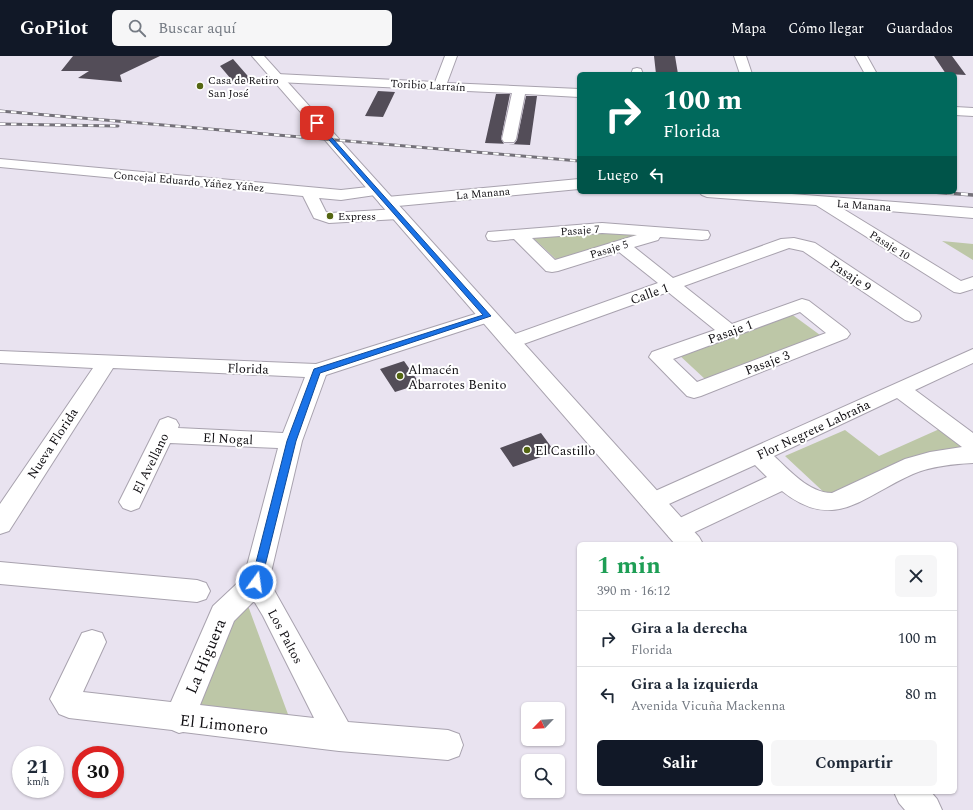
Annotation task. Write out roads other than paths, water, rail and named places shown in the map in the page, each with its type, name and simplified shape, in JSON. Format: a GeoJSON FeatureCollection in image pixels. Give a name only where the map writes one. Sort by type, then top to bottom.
{"type":"FeatureCollection","features":[{"type":"Feature","properties":{"kind":"street"},"geometry":{"type":"LineString","coordinates":[[258,56],[684,537],[785,479]]}},
{"type":"Feature","properties":{"kind":"street"},"geometry":{"type":"LineString","coordinates":[[440,86],[451,56]]}},
{"type":"Feature","properties":{"kind":"street"},"geometry":{"type":"LineString","coordinates":[[740,56],[745,72]]}},
{"type":"Feature","properties":{"kind":"street"},"geometry":{"type":"LineString","coordinates":[[861,56],[870,72]]}},
{"type":"Feature","properties":{"kind":"street","name":"Toribio Larraín"},"geometry":{"type":"LineString","coordinates":[[277,78],[577,93]]}},
{"type":"Feature","properties":{"kind":"street"},"geometry":{"type":"LineString","coordinates":[[509,139],[518,90]]}},
{"type":"Feature","properties":{"kind":"street"},"geometry":{"type":"LineString","coordinates":[[957,112],[973,112]]}},
{"type":"Feature","properties":{"kind":"street","name":"Concejal Eduardo Yáñez Yáñez"},"geometry":{"type":"LineString","coordinates":[[0,163],[348,195],[387,202]]}},
{"type":"Feature","properties":{"kind":"street","name":"La Manana"},"geometry":{"type":"LineString","coordinates":[[387,202],[577,184]]}},
{"type":"Feature","properties":{"kind":"street"},"geometry":{"type":"LineString","coordinates":[[309,192],[320,215],[329,218],[387,202]]}},
{"type":"Feature","properties":{"kind":"street","name":"La Manana"},"geometry":{"type":"LineString","coordinates":[[730,194],[973,213]]}},
{"type":"Feature","properties":{"kind":"street","name":"Pasaje 10"},"geometry":{"type":"LineString","coordinates":[[820,202],[966,285]]}},
{"type":"Feature","properties":{"kind":"street","name":"Pasaje 7"},"geometry":{"type":"LineString","coordinates":[[494,236],[602,228],[667,231],[702,235]]}},
{"type":"Feature","properties":{"kind":"street","name":"Pasaje 5"},"geometry":{"type":"LineString","coordinates":[[518,234],[552,267],[667,231]]}},
{"type":"Feature","properties":{"kind":"street","name":"Calle 1"},"geometry":{"type":"LineString","coordinates":[[511,342],[787,243]]}},
{"type":"Feature","properties":{"kind":"street","name":"Pasaje 9"},"geometry":{"type":"LineString","coordinates":[[787,243],[794,243],[809,247],[912,316]]}},
{"type":"Feature","properties":{"kind":"street"},"geometry":{"type":"LineString","coordinates":[[621,245],[730,331]]}},
{"type":"Feature","properties":{"kind":"street","name":"Pasaje 1"},"geometry":{"type":"LineString","coordinates":[[694,391],[659,357],[802,305],[840,334]]}},
{"type":"Feature","properties":{"kind":"street","name":"Florida"},"geometry":{"type":"LineString","coordinates":[[0,357],[106,363],[317,371],[488,316]]}},
{"type":"Feature","properties":{"kind":"street","name":"Pasaje 3"},"geometry":{"type":"LineString","coordinates":[[694,391],[840,334]]}},
{"type":"Feature","properties":{"kind":"street","name":"Nueva Florida"},"geometry":{"type":"LineString","coordinates":[[0,524],[106,363]]}},
{"type":"Feature","properties":{"kind":"street","name":"Flor Negrete Labraña"},"geometry":{"type":"LineString","coordinates":[[652,502],[899,389],[968,363]]}},
{"type":"Feature","properties":{"kind":"street"},"geometry":{"type":"LineString","coordinates":[[256,582],[291,441],[317,371]]}},
{"type":"Feature","properties":{"kind":"street"},"geometry":{"type":"LineString","coordinates":[[899,389],[973,444]]}},
{"type":"Feature","properties":{"kind":"street","name":"El Nogal"},"geometry":{"type":"LineString","coordinates":[[166,430],[291,441]]}},
{"type":"Feature","properties":{"kind":"street","name":"El Avellano"},"geometry":{"type":"LineString","coordinates":[[131,502],[166,430]]}},
{"type":"Feature","properties":{"kind":"street"},"geometry":{"type":"LineString","coordinates":[[758,454],[785,479],[810,497],[825,502],[842,499],[905,468],[934,458],[973,456]]}},
{"type":"Feature","properties":{"kind":"street"},"geometry":{"type":"LineString","coordinates":[[0,573],[197,591]]}},
{"type":"Feature","properties":{"kind":"street","name":"La Higuera"},"geometry":{"type":"LineString","coordinates":[[179,719],[223,614],[256,582]]}},
{"type":"Feature","properties":{"kind":"street","name":"Los Paltos"},"geometry":{"type":"LineString","coordinates":[[256,582],[272,608],[339,736]]}},
{"type":"Feature","properties":{"kind":"street","name":"El Limonero"},"geometry":{"type":"LineString","coordinates":[[92,642],[65,698],[69,704],[179,719],[339,736],[448,744]]}},
{"type":"Feature","properties":{"kind":"street"},"geometry":{"type":"LineString","coordinates":[[912,794],[926,810]]}},
{"type":"Feature","properties":{"kind":"railway"},"geometry":{"type":"LineString","coordinates":[[0,111],[577,161]]}},
{"type":"Feature","properties":{"kind":"railway"},"geometry":{"type":"LineString","coordinates":[[0,124],[118,126]]}},
{"type":"Feature","properties":{"kind":"railway"},"geometry":{"type":"LineString","coordinates":[[957,194],[973,195]]}},
{"type":"Feature","properties":{"kind":"place","name":"Casa de Retiro San José"},"geometry":{"type":"Point","coordinates":[200,86]}},
{"type":"Feature","properties":{"kind":"place","name":"Express"},"geometry":{"type":"Point","coordinates":[330,216]}},
{"type":"Feature","properties":{"kind":"place","name":"Almacén Abarrotes Benito"},"geometry":{"type":"Point","coordinates":[400,376]}},
{"type":"Feature","properties":{"kind":"place","name":"El Castillo"},"geometry":{"type":"Point","coordinates":[527,450]}}]}
